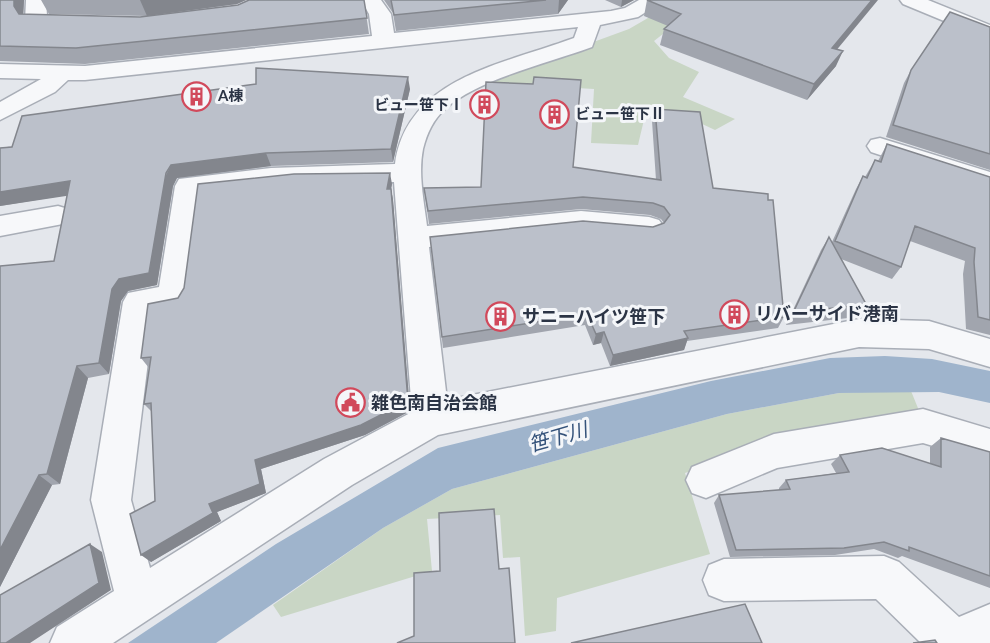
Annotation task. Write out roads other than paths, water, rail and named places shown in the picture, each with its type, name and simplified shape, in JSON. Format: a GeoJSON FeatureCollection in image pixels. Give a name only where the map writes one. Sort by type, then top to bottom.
{"type":"FeatureCollection","features":[{"type":"Feature","properties":{"kind":"street"},"geometry":{"type":"LineString","coordinates":[[36,0],[36,22],[90,24]]}},
{"type":"Feature","properties":{"kind":"street"},"geometry":{"type":"LineString","coordinates":[[371,0],[380,14],[384,41]]}},
{"type":"Feature","properties":{"kind":"street"},"geometry":{"type":"LineString","coordinates":[[571,0],[601,18]]}},
{"type":"Feature","properties":{"kind":"street"},"geometry":{"type":"LineString","coordinates":[[0,71],[85,73],[601,18],[631,13],[655,0]]}},
{"type":"Feature","properties":{"kind":"street"},"geometry":{"type":"LineString","coordinates":[[910,0],[990,33]]}},
{"type":"Feature","properties":{"kind":"street"},"geometry":{"type":"LineString","coordinates":[[431,420],[407,173],[408,152],[417,128],[434,106],[459,87],[584,42],[601,18]]}},
{"type":"Feature","properties":{"kind":"street"},"geometry":{"type":"LineString","coordinates":[[304,70],[415,49],[416,38]]}},
{"type":"Feature","properties":{"kind":"street"},"geometry":{"type":"LineString","coordinates":[[0,112],[47,87],[62,72]]}},
{"type":"Feature","properties":{"kind":"street"},"geometry":{"type":"LineString","coordinates":[[880,146],[990,182]]}},
{"type":"Feature","properties":{"kind":"street"},"geometry":{"type":"LineString","coordinates":[[138,602],[111,500],[139,302],[173,298],[189,186],[244,178],[334,173],[407,173]]}},
{"type":"Feature","properties":{"kind":"street"},"geometry":{"type":"LineString","coordinates":[[0,226],[58,216]]}},
{"type":"Feature","properties":{"kind":"street"},"geometry":{"type":"LineString","coordinates":[[412,237],[581,221],[649,227]]}},
{"type":"Feature","properties":{"kind":"street"},"geometry":{"type":"LineString","coordinates":[[88,639],[138,602],[338,472],[431,420],[859,333],[929,335],[990,352]]}},
{"type":"Feature","properties":{"kind":"street"},"geometry":{"type":"LineString","coordinates":[[706,480],[774,451],[923,426],[990,446]]}},
{"type":"Feature","properties":{"kind":"street"},"geometry":{"type":"LineString","coordinates":[[724,580],[884,577],[954,643],[990,626]]}},
{"type":"Feature","properties":{"kind":"water","name":"笹下川"},"geometry":{"type":"Polygon","coordinates":[[[885,356],[932,359],[990,371],[990,403],[939,392],[839,393],[727,414],[452,489],[383,528],[216,643],[128,643],[276,544],[438,448],[711,381],[830,358],[885,356]]]}},
{"type":"Feature","properties":{"kind":"place","name":"A棟"},"geometry":{"type":"Point","coordinates":[197,96]}},
{"type":"Feature","properties":{"kind":"place","name":"ビュー笹下Ⅰ"},"geometry":{"type":"Point","coordinates":[485,105]}},
{"type":"Feature","properties":{"kind":"place","name":"ビュー笹下Ⅱ"},"geometry":{"type":"Point","coordinates":[554,114]}},
{"type":"Feature","properties":{"kind":"place","name":"リバーサイド港南"},"geometry":{"type":"Point","coordinates":[734,314]}},
{"type":"Feature","properties":{"kind":"place","name":"サニーハイツ笹下"},"geometry":{"type":"Point","coordinates":[501,317]}},
{"type":"Feature","properties":{"kind":"place","name":"雑色南自治会館"},"geometry":{"type":"Point","coordinates":[350,403]}}]}
